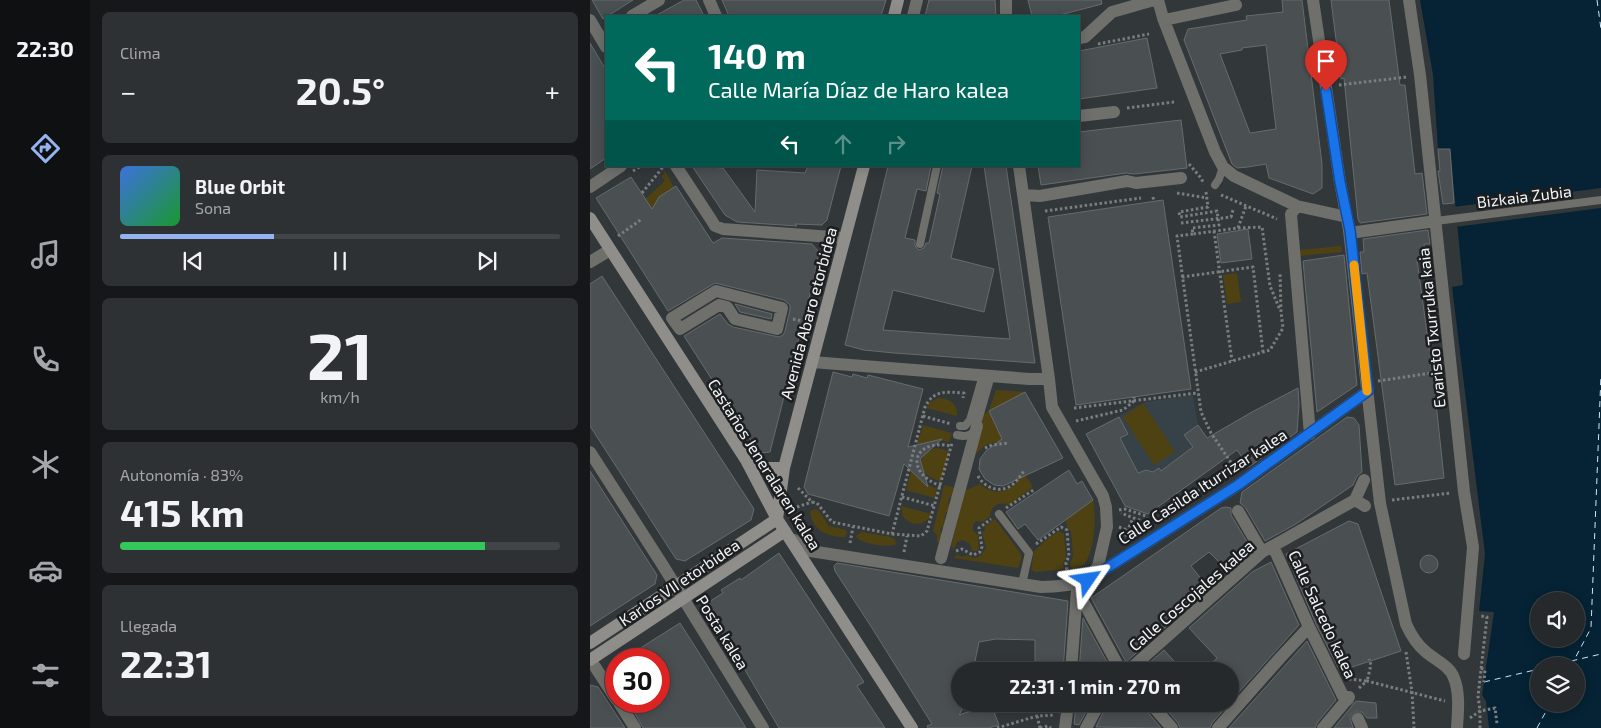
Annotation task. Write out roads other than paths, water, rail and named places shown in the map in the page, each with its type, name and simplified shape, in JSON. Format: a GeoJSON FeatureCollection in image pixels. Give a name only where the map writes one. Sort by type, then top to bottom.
{"type":"FeatureCollection","features":[{"type":"Feature","properties":{"kind":"street"},"geometry":{"type":"LineString","coordinates":[[634,15],[659,0]]}},
{"type":"Feature","properties":{"kind":"street"},"geometry":{"type":"LineString","coordinates":[[709,0],[716,15]]}},
{"type":"Feature","properties":{"kind":"street"},"geometry":{"type":"LineString","coordinates":[[894,15],[898,0]]}},
{"type":"Feature","properties":{"kind":"street"},"geometry":{"type":"LineString","coordinates":[[913,15],[917,0]]}},
{"type":"Feature","properties":{"kind":"street"},"geometry":{"type":"LineString","coordinates":[[1006,0],[1006,15]]}},
{"type":"Feature","properties":{"kind":"street"},"geometry":{"type":"LineString","coordinates":[[1080,38],[1085,37],[1112,12],[1154,0]]}},
{"type":"Feature","properties":{"kind":"street"},"geometry":{"type":"LineString","coordinates":[[1158,0],[1163,18],[1222,167],[1234,176],[1297,206],[1347,217]]}},
{"type":"Feature","properties":{"kind":"street"},"geometry":{"type":"LineString","coordinates":[[1313,0],[1340,182],[1350,230],[1373,386],[1385,501],[1406,624],[1415,641],[1424,652],[1451,672],[1454,678],[1461,725]]}},
{"type":"Feature","properties":{"kind":"street","name":"Evaristo Txurruka kaia"},"geometry":{"type":"LineString","coordinates":[[1408,0],[1420,75],[1464,492],[1472,547],[1464,654]]}},
{"type":"Feature","properties":{"kind":"street"},"geometry":{"type":"LineString","coordinates":[[1163,18],[1236,5]]}},
{"type":"Feature","properties":{"kind":"street"},"geometry":{"type":"LineString","coordinates":[[590,20],[603,33]]}},
{"type":"Feature","properties":{"kind":"street"},"geometry":{"type":"LineString","coordinates":[[1080,116],[1119,110]]}},
{"type":"Feature","properties":{"kind":"street"},"geometry":{"type":"LineString","coordinates":[[590,186],[619,167]]}},
{"type":"Feature","properties":{"kind":"street"},"geometry":{"type":"LineString","coordinates":[[677,167],[715,226],[723,229],[845,238]]}},
{"type":"Feature","properties":{"kind":"street","name":"Avenida Abaro etorbidea"},"geometry":{"type":"LineString","coordinates":[[778,519],[784,468],[864,167]]}},
{"type":"Feature","properties":{"kind":"street"},"geometry":{"type":"LineString","coordinates":[[1019,167],[1052,407],[1103,496],[1106,507],[1107,527],[1098,566],[1088,580]]}},
{"type":"Feature","properties":{"kind":"street"},"geometry":{"type":"LineString","coordinates":[[1023,196],[1040,196],[1127,181],[1136,183],[1181,178]]}},
{"type":"Feature","properties":{"kind":"street"},"geometry":{"type":"LineString","coordinates":[[1297,206],[1292,214],[1292,238],[1310,434]]}},
{"type":"Feature","properties":{"kind":"street","name":"Castaños Jeneralaren kalea"},"geometry":{"type":"LineString","coordinates":[[590,218],[612,244],[746,460],[785,531],[912,728]]}},
{"type":"Feature","properties":{"kind":"street"},"geometry":{"type":"LineString","coordinates":[[1350,230],[1357,232],[1436,221]]}},
{"type":"Feature","properties":{"kind":"street"},"geometry":{"type":"LineString","coordinates":[[590,262],[612,244]]}},
{"type":"Feature","properties":{"kind":"street"},"geometry":{"type":"LineString","coordinates":[[716,291],[782,308],[776,329],[735,320],[727,307],[719,305],[680,329],[672,318],[716,291]]}},
{"type":"Feature","properties":{"kind":"street"},"geometry":{"type":"LineString","coordinates":[[812,362],[1049,379]]}},
{"type":"Feature","properties":{"kind":"street","name":"Calle Casilda Iturrizar kalea"},"geometry":{"type":"LineString","coordinates":[[785,531],[804,550],[1041,587],[1075,584],[1088,580],[1238,485],[1373,386]]}},
{"type":"Feature","properties":{"kind":"street"},"geometry":{"type":"LineString","coordinates":[[941,558],[977,426]]}},
{"type":"Feature","properties":{"kind":"street","name":"Posta kalea"},"geometry":{"type":"LineString","coordinates":[[590,452],[763,728]]}},
{"type":"Feature","properties":{"kind":"street"},"geometry":{"type":"LineString","coordinates":[[746,460],[757,468],[784,468]]}},
{"type":"Feature","properties":{"kind":"street","name":"Avenida Abaro etorbidea"},"geometry":{"type":"LineString","coordinates":[[784,468],[785,531]]}},
{"type":"Feature","properties":{"kind":"street","name":"Calle Coscojales kalea"},"geometry":{"type":"LineString","coordinates":[[1138,662],[1262,552],[1360,503],[1364,480]]}},
{"type":"Feature","properties":{"kind":"street","name":"Calle Salcedo kalea"},"geometry":{"type":"LineString","coordinates":[[1238,511],[1262,552]]}},
{"type":"Feature","properties":{"kind":"street","name":"Karlos VII etorbidea"},"geometry":{"type":"LineString","coordinates":[[590,643],[778,519]]}},
{"type":"Feature","properties":{"kind":"street","name":"Karlos VII etorbidea"},"geometry":{"type":"LineString","coordinates":[[590,660],[785,531]]}},
{"type":"Feature","properties":{"kind":"street","name":"Calle Salcedo kalea"},"geometry":{"type":"LineString","coordinates":[[1273,546],[1309,627],[1346,697],[1323,728]]}},
{"type":"Feature","properties":{"kind":"street"},"geometry":{"type":"LineString","coordinates":[[1072,662],[1077,590],[1116,662]]}},
{"type":"Feature","properties":{"kind":"street"},"geometry":{"type":"LineString","coordinates":[[1218,728],[1309,627]]}},
{"type":"Feature","properties":{"kind":"street"},"geometry":{"type":"LineString","coordinates":[[590,660],[605,682]]}},
{"type":"Feature","properties":{"kind":"street"},"geometry":{"type":"LineString","coordinates":[[1065,728],[1067,712]]}},
{"type":"Feature","properties":{"kind":"street"},"geometry":{"type":"LineString","coordinates":[[1086,728],[1095,712]]}},
{"type":"Feature","properties":{"kind":"street"},"geometry":{"type":"LineString","coordinates":[[1158,712],[1172,728]]}},
{"type":"Feature","properties":{"kind":"street"},"geometry":{"type":"LineString","coordinates":[[625,713],[635,728]]}},
{"type":"Feature","properties":{"kind":"lane"},"geometry":{"type":"LineString","coordinates":[[920,244],[937,167]]}},
{"type":"Feature","properties":{"kind":"lane"},"geometry":{"type":"LineString","coordinates":[[1213,188],[1220,179],[1222,167]]}},
{"type":"Feature","properties":{"kind":"lane","name":"Bizkaia Zubia"},"geometry":{"type":"LineString","coordinates":[[1436,221],[1601,200]]}},
{"type":"Feature","properties":{"kind":"lane"},"geometry":{"type":"LineString","coordinates":[[958,426],[965,426],[970,420],[987,375]]}},
{"type":"Feature","properties":{"kind":"lane"},"geometry":{"type":"LineString","coordinates":[[955,437],[970,435],[977,426],[987,375]]}},
{"type":"Feature","properties":{"kind":"lane"},"geometry":{"type":"LineString","coordinates":[[999,514],[1029,553],[1022,584]]}},
{"type":"Feature","properties":{"kind":"water"},"geometry":{"type":"Polygon","coordinates":[[[1420,0],[1601,0],[1601,728],[1489,728],[1486,701],[1482,695],[1494,612],[1479,611],[1485,554],[1452,287],[1463,285],[1450,149],[1438,149],[1433,75],[1420,0]]]}},
{"type":"Feature","properties":{"kind":"tunnel"},"geometry":{"type":"LineString","coordinates":[[1343,696],[1358,719]]}}]}
